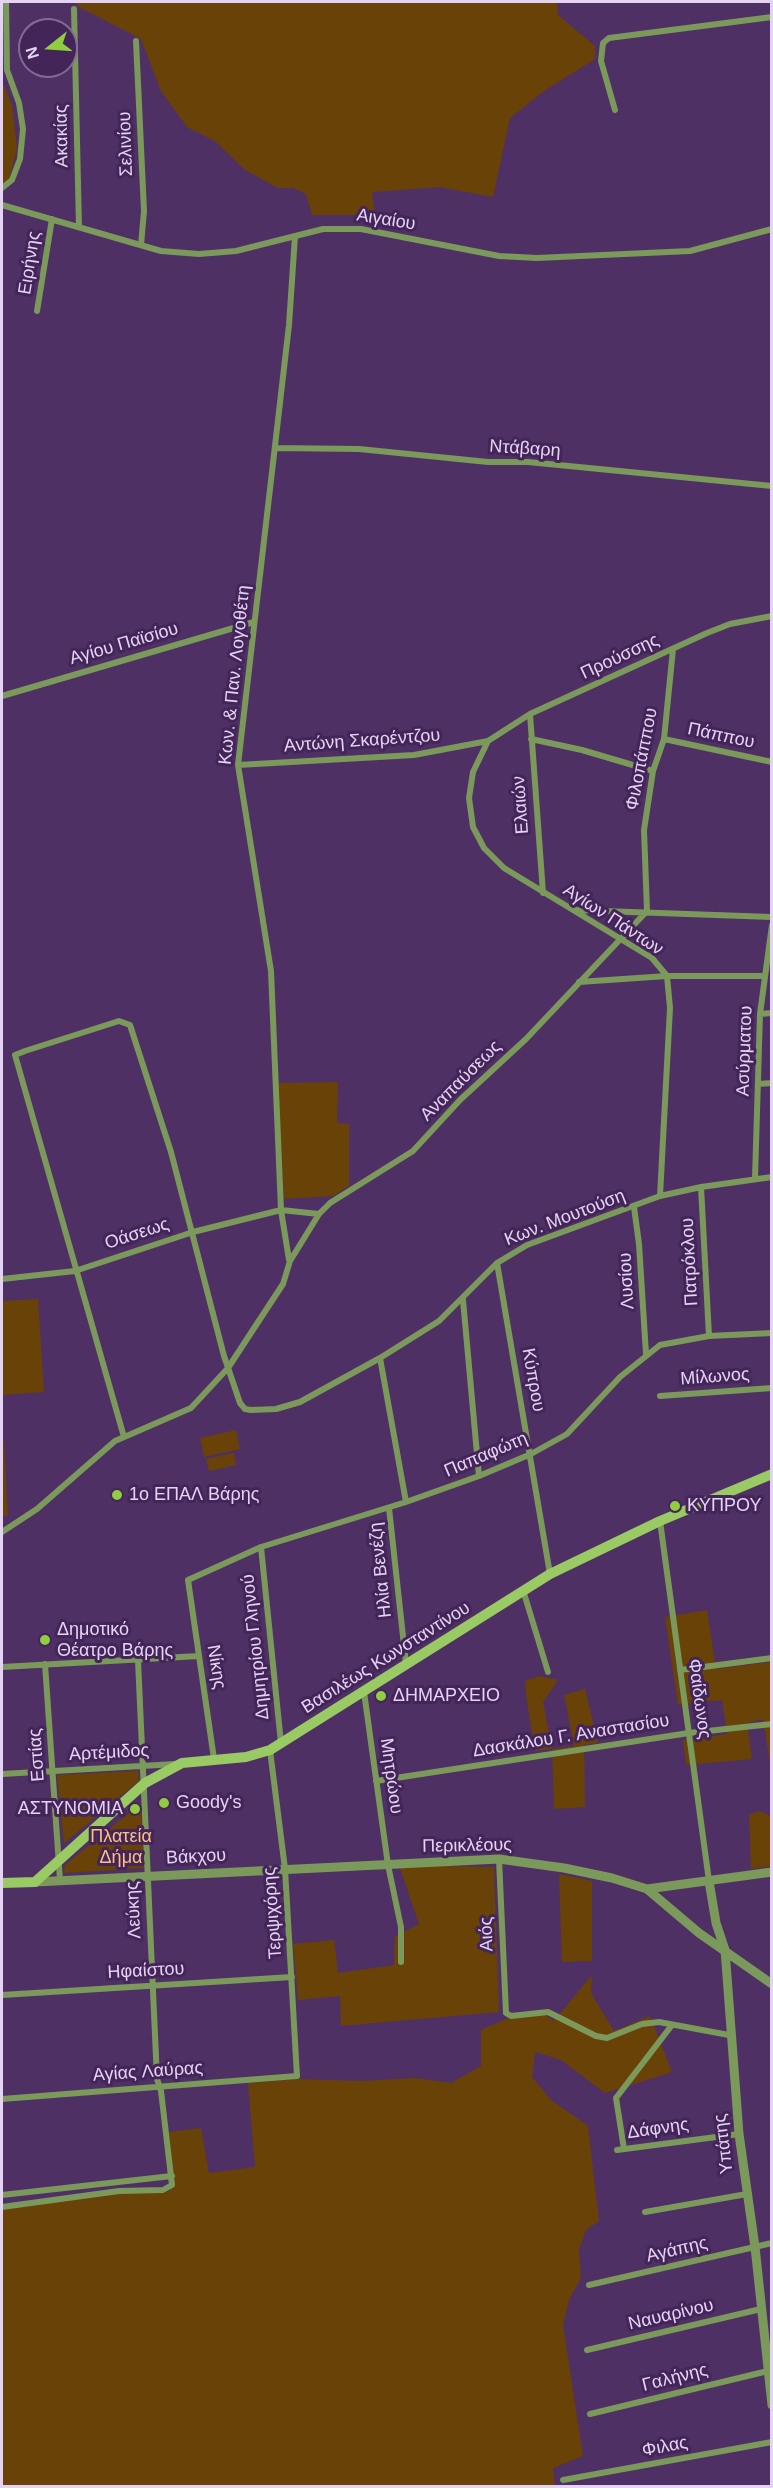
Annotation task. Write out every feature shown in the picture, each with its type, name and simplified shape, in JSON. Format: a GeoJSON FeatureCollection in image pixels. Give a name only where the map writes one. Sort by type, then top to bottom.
{"type":"FeatureCollection","features":[{"type":"Feature","properties":{"kind":"main road","name":"Βασιλέως Κωνσταντίνου"},"geometry":{"type":"LineString","coordinates":[[34,1882],[145,1783],[183,1763],[246,1757],[270,1750],[550,1574],[660,1521],[771,1474]]}},
{"type":"Feature","properties":{"kind":"main road","name":"Βάκχου"},"geometry":{"type":"LineString","coordinates":[[2,1883],[34,1882]]}},
{"type":"Feature","properties":{"kind":"street"},"geometry":{"type":"LineString","coordinates":[[2,188],[12,180],[20,159],[23,129],[19,104],[8,70],[6,2]]}},
{"type":"Feature","properties":{"kind":"street","name":"Ακακίας"},"geometry":{"type":"LineString","coordinates":[[74,9],[79,227]]}},
{"type":"Feature","properties":{"kind":"street"},"geometry":{"type":"LineString","coordinates":[[615,110],[601,61],[603,43],[609,38],[771,17]]}},
{"type":"Feature","properties":{"kind":"street","name":"Σελινίου"},"geometry":{"type":"LineString","coordinates":[[136,41],[144,211],[141,245]]}},
{"type":"Feature","properties":{"kind":"street","name":"Αιγαίου"},"geometry":{"type":"LineString","coordinates":[[2,205],[161,251],[200,254],[237,251],[323,229],[361,229],[499,256],[537,258],[690,251],[771,229]]}},
{"type":"Feature","properties":{"kind":"street","name":"Ειρήνης"},"geometry":{"type":"LineString","coordinates":[[37,311],[52,219]]}},
{"type":"Feature","properties":{"kind":"street","name":"Κων. & Παν. Λογοθέτη"},"geometry":{"type":"LineString","coordinates":[[290,1261],[281,1210],[271,971],[238,765],[276,448],[296,256],[296,236]]}},
{"type":"Feature","properties":{"kind":"street","name":"Ντάβαρη"},"geometry":{"type":"LineString","coordinates":[[276,448],[359,449],[488,462],[528,462],[771,486]]}},
{"type":"Feature","properties":{"kind":"street","name":"Προύσσης"},"geometry":{"type":"LineString","coordinates":[[488,741],[530,714],[673,649],[730,624],[771,616]]}},
{"type":"Feature","properties":{"kind":"street","name":"Αγίου Παϊσίου"},"geometry":{"type":"LineString","coordinates":[[2,696],[255,622]]}},
{"type":"Feature","properties":{"kind":"street","name":"Φιλοπάππου"},"geometry":{"type":"LineString","coordinates":[[647,911],[644,830],[652,771],[664,739],[673,649]]}},
{"type":"Feature","properties":{"kind":"street","name":"Ελαιών"},"geometry":{"type":"LineString","coordinates":[[530,714],[543,893]]}},
{"type":"Feature","properties":{"kind":"street"},"geometry":{"type":"LineString","coordinates":[[531,739],[582,750],[652,771]]}},
{"type":"Feature","properties":{"kind":"street","name":"Πάππου"},"geometry":{"type":"LineString","coordinates":[[664,739],[771,762]]}},
{"type":"Feature","properties":{"kind":"street","name":"Αντώνη Σκαρέντζου"},"geometry":{"type":"LineString","coordinates":[[238,765],[414,754],[488,741]]}},
{"type":"Feature","properties":{"kind":"street","name":"Αγίων Πάντων"},"geometry":{"type":"LineString","coordinates":[[488,741],[473,772],[469,798],[473,827],[484,848],[504,868],[652,958],[667,976],[670,1008],[660,1196]]}},
{"type":"Feature","properties":{"kind":"street"},"geometry":{"type":"LineString","coordinates":[[572,910],[771,916]]}},
{"type":"Feature","properties":{"kind":"street","name":"Αναπαύσεως"},"geometry":{"type":"LineString","coordinates":[[2,1532],[25,1518],[102,1451],[124,1437],[191,1408],[228,1368],[283,1284],[290,1261],[319,1214],[330,1203],[413,1151],[460,1100],[526,1039],[647,911]]}},
{"type":"Feature","properties":{"kind":"street","name":"Ασύρματου"},"geometry":{"type":"LineString","coordinates":[[755,1178],[760,1014],[771,925]]}},
{"type":"Feature","properties":{"kind":"street"},"geometry":{"type":"LineString","coordinates":[[579,982],[667,976],[764,976]]}},
{"type":"Feature","properties":{"kind":"street"},"geometry":{"type":"LineString","coordinates":[[760,1014],[771,1013]]}},
{"type":"Feature","properties":{"kind":"street","name":"Κων. Μουτούση"},"geometry":{"type":"LineString","coordinates":[[75,1271],[15,1055],[118,1021],[130,1024],[171,1152],[228,1368],[244,1409],[276,1408],[300,1402],[380,1358],[439,1321],[463,1300],[497,1263],[527,1245],[660,1196],[771,1177]]}},
{"type":"Feature","properties":{"kind":"street"},"geometry":{"type":"LineString","coordinates":[[758,1084],[771,1083]]}},
{"type":"Feature","properties":{"kind":"street","name":"Πατρόκλου"},"geometry":{"type":"LineString","coordinates":[[702,1187],[709,1336]]}},
{"type":"Feature","properties":{"kind":"street","name":"Λυσίου"},"geometry":{"type":"LineString","coordinates":[[634,1207],[639,1244],[646,1354]]}},
{"type":"Feature","properties":{"kind":"street"},"geometry":{"type":"LineString","coordinates":[[281,1210],[319,1214]]}},
{"type":"Feature","properties":{"kind":"street","name":"Οάσεως"},"geometry":{"type":"LineString","coordinates":[[2,1279],[75,1271],[193,1232],[281,1210]]}},
{"type":"Feature","properties":{"kind":"street","name":"Κύπρου"},"geometry":{"type":"LineString","coordinates":[[497,1263],[550,1574]]}},
{"type":"Feature","properties":{"kind":"street"},"geometry":{"type":"LineString","coordinates":[[75,1271],[124,1437]]}},
{"type":"Feature","properties":{"kind":"street"},"geometry":{"type":"LineString","coordinates":[[463,1300],[480,1476]]}},
{"type":"Feature","properties":{"kind":"street","name":"Παπαφώτη"},"geometry":{"type":"LineString","coordinates":[[188,1580],[261,1547],[389,1508],[480,1476],[531,1454],[567,1434],[620,1377],[660,1345],[709,1336],[771,1333]]}},
{"type":"Feature","properties":{"kind":"street"},"geometry":{"type":"LineString","coordinates":[[380,1358],[406,1502]]}},
{"type":"Feature","properties":{"kind":"street","name":"Μίλωνος"},"geometry":{"type":"LineString","coordinates":[[660,1396],[771,1388]]}},
{"type":"Feature","properties":{"kind":"street","name":"Ηλία Βενέζη"},"geometry":{"type":"LineString","coordinates":[[389,1508],[406,1665]]}},
{"type":"Feature","properties":{"kind":"street","name":"Φαίδωνος"},"geometry":{"type":"LineString","coordinates":[[660,1521],[709,1881]]}},
{"type":"Feature","properties":{"kind":"street","name":"Δημητρίου Γληνού"},"geometry":{"type":"LineString","coordinates":[[261,1547],[281,1743]]}},
{"type":"Feature","properties":{"kind":"street","name":"Νίκης"},"geometry":{"type":"LineString","coordinates":[[188,1580],[214,1759]]}},
{"type":"Feature","properties":{"kind":"street"},"geometry":{"type":"LineString","coordinates":[[523,1590],[548,1672]]}},
{"type":"Feature","properties":{"kind":"street"},"geometry":{"type":"LineString","coordinates":[[2,1667],[199,1656]]}},
{"type":"Feature","properties":{"kind":"street"},"geometry":{"type":"LineString","coordinates":[[680,1670],[771,1659]]}},
{"type":"Feature","properties":{"kind":"street","name":"Λεύκης"},"geometry":{"type":"LineString","coordinates":[[138,1660],[159,2086],[172,2176]]}},
{"type":"Feature","properties":{"kind":"street","name":"Εστίας"},"geometry":{"type":"LineString","coordinates":[[45,1664],[60,1880]]}},
{"type":"Feature","properties":{"kind":"street","name":"Μητρώου"},"geometry":{"type":"LineString","coordinates":[[363,1692],[388,1865],[401,1928],[401,1962]]}},
{"type":"Feature","properties":{"kind":"street","name":"Δασκάλου Γ. Αναστασίου"},"geometry":{"type":"LineString","coordinates":[[376,1780],[689,1733],[771,1724]]}},
{"type":"Feature","properties":{"kind":"street","name":"Τερψιχόρης"},"geometry":{"type":"LineString","coordinates":[[270,1750],[285,1869],[297,2076]]}},
{"type":"Feature","properties":{"kind":"street","name":"Αρτέμιδος"},"geometry":{"type":"LineString","coordinates":[[2,1774],[183,1763]]}},
{"type":"Feature","properties":{"kind":"street","name":"Περικλέους"},"geometry":{"type":"LineString","coordinates":[[285,1869],[499,1859],[564,1868],[612,1878],[647,1890],[699,1933],[771,1984]]}},
{"type":"Feature","properties":{"kind":"street","name":"Αιός"},"geometry":{"type":"LineString","coordinates":[[499,1859],[506,2013],[511,2016],[548,2012],[596,2036],[607,2038],[642,2025],[659,2022],[672,2025]]}},
{"type":"Feature","properties":{"kind":"street","name":"Βάκχου"},"geometry":{"type":"LineString","coordinates":[[34,1882],[285,1869]]}},
{"type":"Feature","properties":{"kind":"street","name":"Περικλέους"},"geometry":{"type":"LineString","coordinates":[[647,1890],[771,1872]]}},
{"type":"Feature","properties":{"kind":"street","name":"Υπάτης"},"geometry":{"type":"LineString","coordinates":[[709,1881],[716,1923],[725,1950],[729,2036],[771,2402]]}},
{"type":"Feature","properties":{"kind":"street"},"geometry":{"type":"LineString","coordinates":[[699,1933],[716,1923]]}},
{"type":"Feature","properties":{"kind":"street","name":"Ηφαίστου"},"geometry":{"type":"LineString","coordinates":[[2,1995],[292,1977]]}},
{"type":"Feature","properties":{"kind":"street"},"geometry":{"type":"LineString","coordinates":[[672,2025],[729,2036]]}},
{"type":"Feature","properties":{"kind":"street","name":"Δάφνης"},"geometry":{"type":"LineString","coordinates":[[672,2025],[616,2098],[621,2149],[739,2134]]}},
{"type":"Feature","properties":{"kind":"street","name":"Αγίας Λαύρας"},"geometry":{"type":"LineString","coordinates":[[2,2099],[297,2076]]}},
{"type":"Feature","properties":{"kind":"street"},"geometry":{"type":"LineString","coordinates":[[2,2195],[172,2176],[172,2185],[163,2190],[120,2191],[2,2207]]}},
{"type":"Feature","properties":{"kind":"street"},"geometry":{"type":"LineString","coordinates":[[645,2212],[747,2194]]}},
{"type":"Feature","properties":{"kind":"street","name":"Αγάπης"},"geometry":{"type":"LineString","coordinates":[[589,2285],[771,2243]]}},
{"type":"Feature","properties":{"kind":"street","name":"Ναυαρίνου"},"geometry":{"type":"LineString","coordinates":[[586,2350],[762,2309]]}},
{"type":"Feature","properties":{"kind":"street","name":"Γαλήνης"},"geometry":{"type":"LineString","coordinates":[[590,2414],[768,2371]]}},
{"type":"Feature","properties":{"kind":"street","name":"Φιλας"},"geometry":{"type":"LineString","coordinates":[[563,2480],[771,2442]]}},
{"type":"Feature","properties":{"kind":"green space"},"geometry":{"type":"Polygon","coordinates":[[[76,2],[557,2],[558,15],[595,46],[595,59],[544,91],[510,118],[493,197],[440,187],[372,192],[375,215],[312,215],[306,194],[293,188],[278,188],[245,170],[215,141],[187,127],[161,91],[141,39],[77,6],[76,2]]]}},
{"type":"Feature","properties":{"kind":"green space"},"geometry":{"type":"Polygon","coordinates":[[[2,81],[12,105],[17,149],[9,179],[2,185],[2,81]]]}},
{"type":"Feature","properties":{"kind":"green space"},"geometry":{"type":"Polygon","coordinates":[[[338,1082],[337,1123],[349,1124],[349,1186],[333,1196],[284,1199],[278,1083],[338,1082]]]}},
{"type":"Feature","properties":{"kind":"green space"},"geometry":{"type":"Polygon","coordinates":[[[38,1299],[44,1392],[2,1395],[2,1301],[38,1299]]]}},
{"type":"Feature","properties":{"kind":"green space"},"geometry":{"type":"Polygon","coordinates":[[[236,1430],[240,1449],[204,1457],[200,1438],[236,1430]]]}},
{"type":"Feature","properties":{"kind":"green space"},"geometry":{"type":"Polygon","coordinates":[[[2,1441],[4,1441],[8,1516],[2,1516],[2,1441]]]}},
{"type":"Feature","properties":{"kind":"green space"},"geometry":{"type":"Polygon","coordinates":[[[234,1453],[236,1465],[209,1471],[206,1459],[234,1453]]]}},
{"type":"Feature","properties":{"kind":"green space"},"geometry":{"type":"Polygon","coordinates":[[[707,1610],[716,1669],[771,1662],[771,1770],[763,1719],[747,1723],[752,1759],[686,1765],[683,1740],[727,1734],[722,1700],[678,1705],[665,1617],[707,1610]]]}},
{"type":"Feature","properties":{"kind":"green space"},"geometry":{"type":"Polygon","coordinates":[[[539,1676],[558,1680],[543,1702],[552,1749],[535,1751],[525,1681],[539,1676]]]}},
{"type":"Feature","properties":{"kind":"green space"},"geometry":{"type":"Polygon","coordinates":[[[585,1689],[598,1743],[584,1745],[585,1807],[554,1809],[552,1749],[574,1746],[564,1695],[585,1689]]]}},
{"type":"Feature","properties":{"kind":"green space","name":"Πλατεία Δήμα"},"geometry":{"type":"Polygon","coordinates":[[[138,1771],[139,1781],[64,1843],[57,1775],[138,1771]]]}},
{"type":"Feature","properties":{"kind":"green space","name":"Πλατεία Δήμα"},"geometry":{"type":"Polygon","coordinates":[[[141,1803],[144,1868],[64,1873],[65,1865],[141,1803]]]}},
{"type":"Feature","properties":{"kind":"green space"},"geometry":{"type":"Polygon","coordinates":[[[759,1811],[771,1816],[771,1866],[751,1869],[749,1815],[759,1811]]]}},
{"type":"Feature","properties":{"kind":"green space"},"geometry":{"type":"Polygon","coordinates":[[[399,1865],[494,1867],[499,2012],[341,2026],[340,1996],[298,2000],[293,1944],[334,1940],[338,1973],[394,1965],[395,1937],[419,1924],[399,1865]]]}},
{"type":"Feature","properties":{"kind":"green space"},"geometry":{"type":"Polygon","coordinates":[[[559,1874],[592,1881],[592,1961],[562,1962],[559,1874]]]}},
{"type":"Feature","properties":{"kind":"green space"},"geometry":{"type":"Polygon","coordinates":[[[592,1975],[591,1993],[614,2031],[650,2016],[672,2072],[605,2093],[561,2060],[535,2052],[532,2077],[551,2100],[588,2126],[599,2221],[586,2230],[579,2249],[581,2278],[569,2300],[563,2325],[583,2456],[553,2468],[555,2486],[2,2486],[2,2210],[124,2192],[168,2192],[174,2186],[169,2132],[201,2128],[209,2173],[255,2167],[248,2083],[299,2079],[360,2081],[416,2078],[451,2083],[481,2066],[481,2030],[506,2019],[544,2014],[554,2021],[592,1975]]]}},
{"type":"Feature","properties":{"kind":"place","name":"1ο ΕΠΑΛ Βάρης"},"geometry":{"type":"Point","coordinates":[117,1495]}},
{"type":"Feature","properties":{"kind":"place","name":"ΚΥΠΡΟΥ"},"geometry":{"type":"Point","coordinates":[675,1506]}},
{"type":"Feature","properties":{"kind":"place","name":"Δημοτικό Θέατρο Βάρης"},"geometry":{"type":"Point","coordinates":[45,1640]}},
{"type":"Feature","properties":{"kind":"place","name":"ΔΗΜΑΡΧΕΙΟ"},"geometry":{"type":"Point","coordinates":[381,1696]}},
{"type":"Feature","properties":{"kind":"place","name":"Goody's"},"geometry":{"type":"Point","coordinates":[164,1803]}},
{"type":"Feature","properties":{"kind":"place","name":"ΑΣΤΥΝΟΜΙΑ"},"geometry":{"type":"Point","coordinates":[135,1809]}}]}
